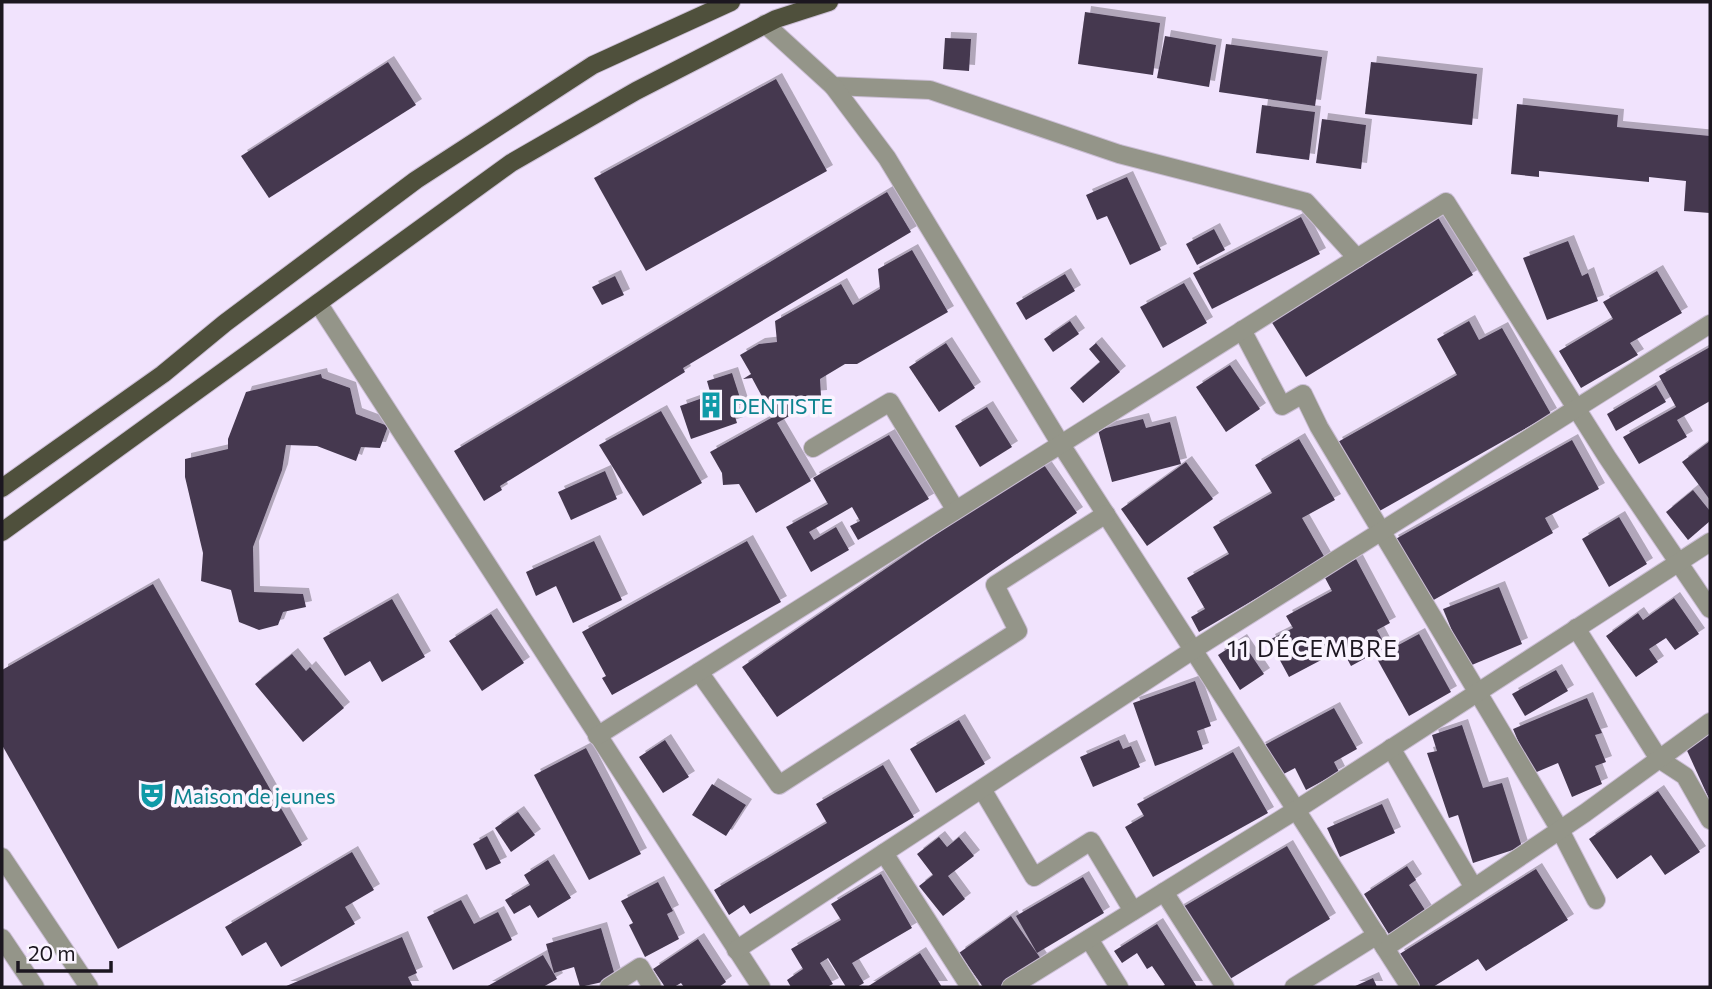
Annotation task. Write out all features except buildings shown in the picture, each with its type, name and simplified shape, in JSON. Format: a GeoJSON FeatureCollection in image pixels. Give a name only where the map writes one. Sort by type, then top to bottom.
{"type":"FeatureCollection","features":[{"type":"Feature","properties":{"kind":"main road"},"geometry":{"type":"LineString","coordinates":[[2,488],[163,374],[225,323],[416,180],[593,65],[731,2]]}},
{"type":"Feature","properties":{"kind":"main road"},"geometry":{"type":"LineString","coordinates":[[2,532],[512,163],[636,91],[765,24],[829,2]]}},
{"type":"Feature","properties":{"kind":"street"},"geometry":{"type":"LineString","coordinates":[[765,24],[834,86],[887,158],[1060,443],[1410,987]]}},
{"type":"Feature","properties":{"kind":"street"},"geometry":{"type":"LineString","coordinates":[[834,86],[930,90],[1119,154],[1306,202],[1357,258]]}},
{"type":"Feature","properties":{"kind":"street"},"geometry":{"type":"LineString","coordinates":[[597,736],[1446,202],[1577,409],[1710,609]]}},
{"type":"Feature","properties":{"kind":"street"},"geometry":{"type":"LineString","coordinates":[[318,303],[758,986]]}},
{"type":"Feature","properties":{"kind":"street"},"geometry":{"type":"LineString","coordinates":[[736,950],[1193,650],[1710,324]]}},
{"type":"Feature","properties":{"kind":"street"},"geometry":{"type":"LineString","coordinates":[[1242,330],[1282,406],[1303,394],[1560,830],[1596,900]]}},
{"type":"Feature","properties":{"kind":"street"},"geometry":{"type":"LineString","coordinates":[[813,448],[890,402],[956,509]]}},
{"type":"Feature","properties":{"kind":"street"},"geometry":{"type":"LineString","coordinates":[[699,672],[779,785],[1018,631],[995,585],[1105,514]]}},
{"type":"Feature","properties":{"kind":"street"},"geometry":{"type":"LineString","coordinates":[[1012,987],[1296,810],[1710,542]]}},
{"type":"Feature","properties":{"kind":"street"},"geometry":{"type":"LineString","coordinates":[[1576,628],[1659,759],[1685,776],[1710,820]]}},
{"type":"Feature","properties":{"kind":"street"},"geometry":{"type":"LineString","coordinates":[[1294,987],[1381,942],[1474,888],[1710,722]]}},
{"type":"Feature","properties":{"kind":"street"},"geometry":{"type":"LineString","coordinates":[[1391,748],[1474,888]]}},
{"type":"Feature","properties":{"kind":"street"},"geometry":{"type":"LineString","coordinates":[[982,789],[1034,877],[1091,841],[1133,911]]}},
{"type":"Feature","properties":{"kind":"street"},"geometry":{"type":"LineString","coordinates":[[884,853],[970,987]]}},
{"type":"Feature","properties":{"kind":"street"},"geometry":{"type":"LineString","coordinates":[[2,857],[89,987]]}},
{"type":"Feature","properties":{"kind":"street"},"geometry":{"type":"LineString","coordinates":[[1164,892],[1225,987]]}},
{"type":"Feature","properties":{"kind":"street"},"geometry":{"type":"LineString","coordinates":[[2,938],[34,987]]}},
{"type":"Feature","properties":{"kind":"street"},"geometry":{"type":"LineString","coordinates":[[1089,939],[1119,987]]}},
{"type":"Feature","properties":{"kind":"street"},"geometry":{"type":"LineString","coordinates":[[609,987],[640,967],[652,987]]}},
{"type":"Feature","properties":{"kind":"place","name":"DENTISTE"},"geometry":{"type":"Point","coordinates":[711,405]}},
{"type":"Feature","properties":{"kind":"place","name":"Maison de jeunes"},"geometry":{"type":"Point","coordinates":[152,795]}},
{"type":"Feature","properties":{"kind":"district","name":"11 DÉCEMBRE"},"geometry":{"type":"Point","coordinates":[1313,648]}}]}
